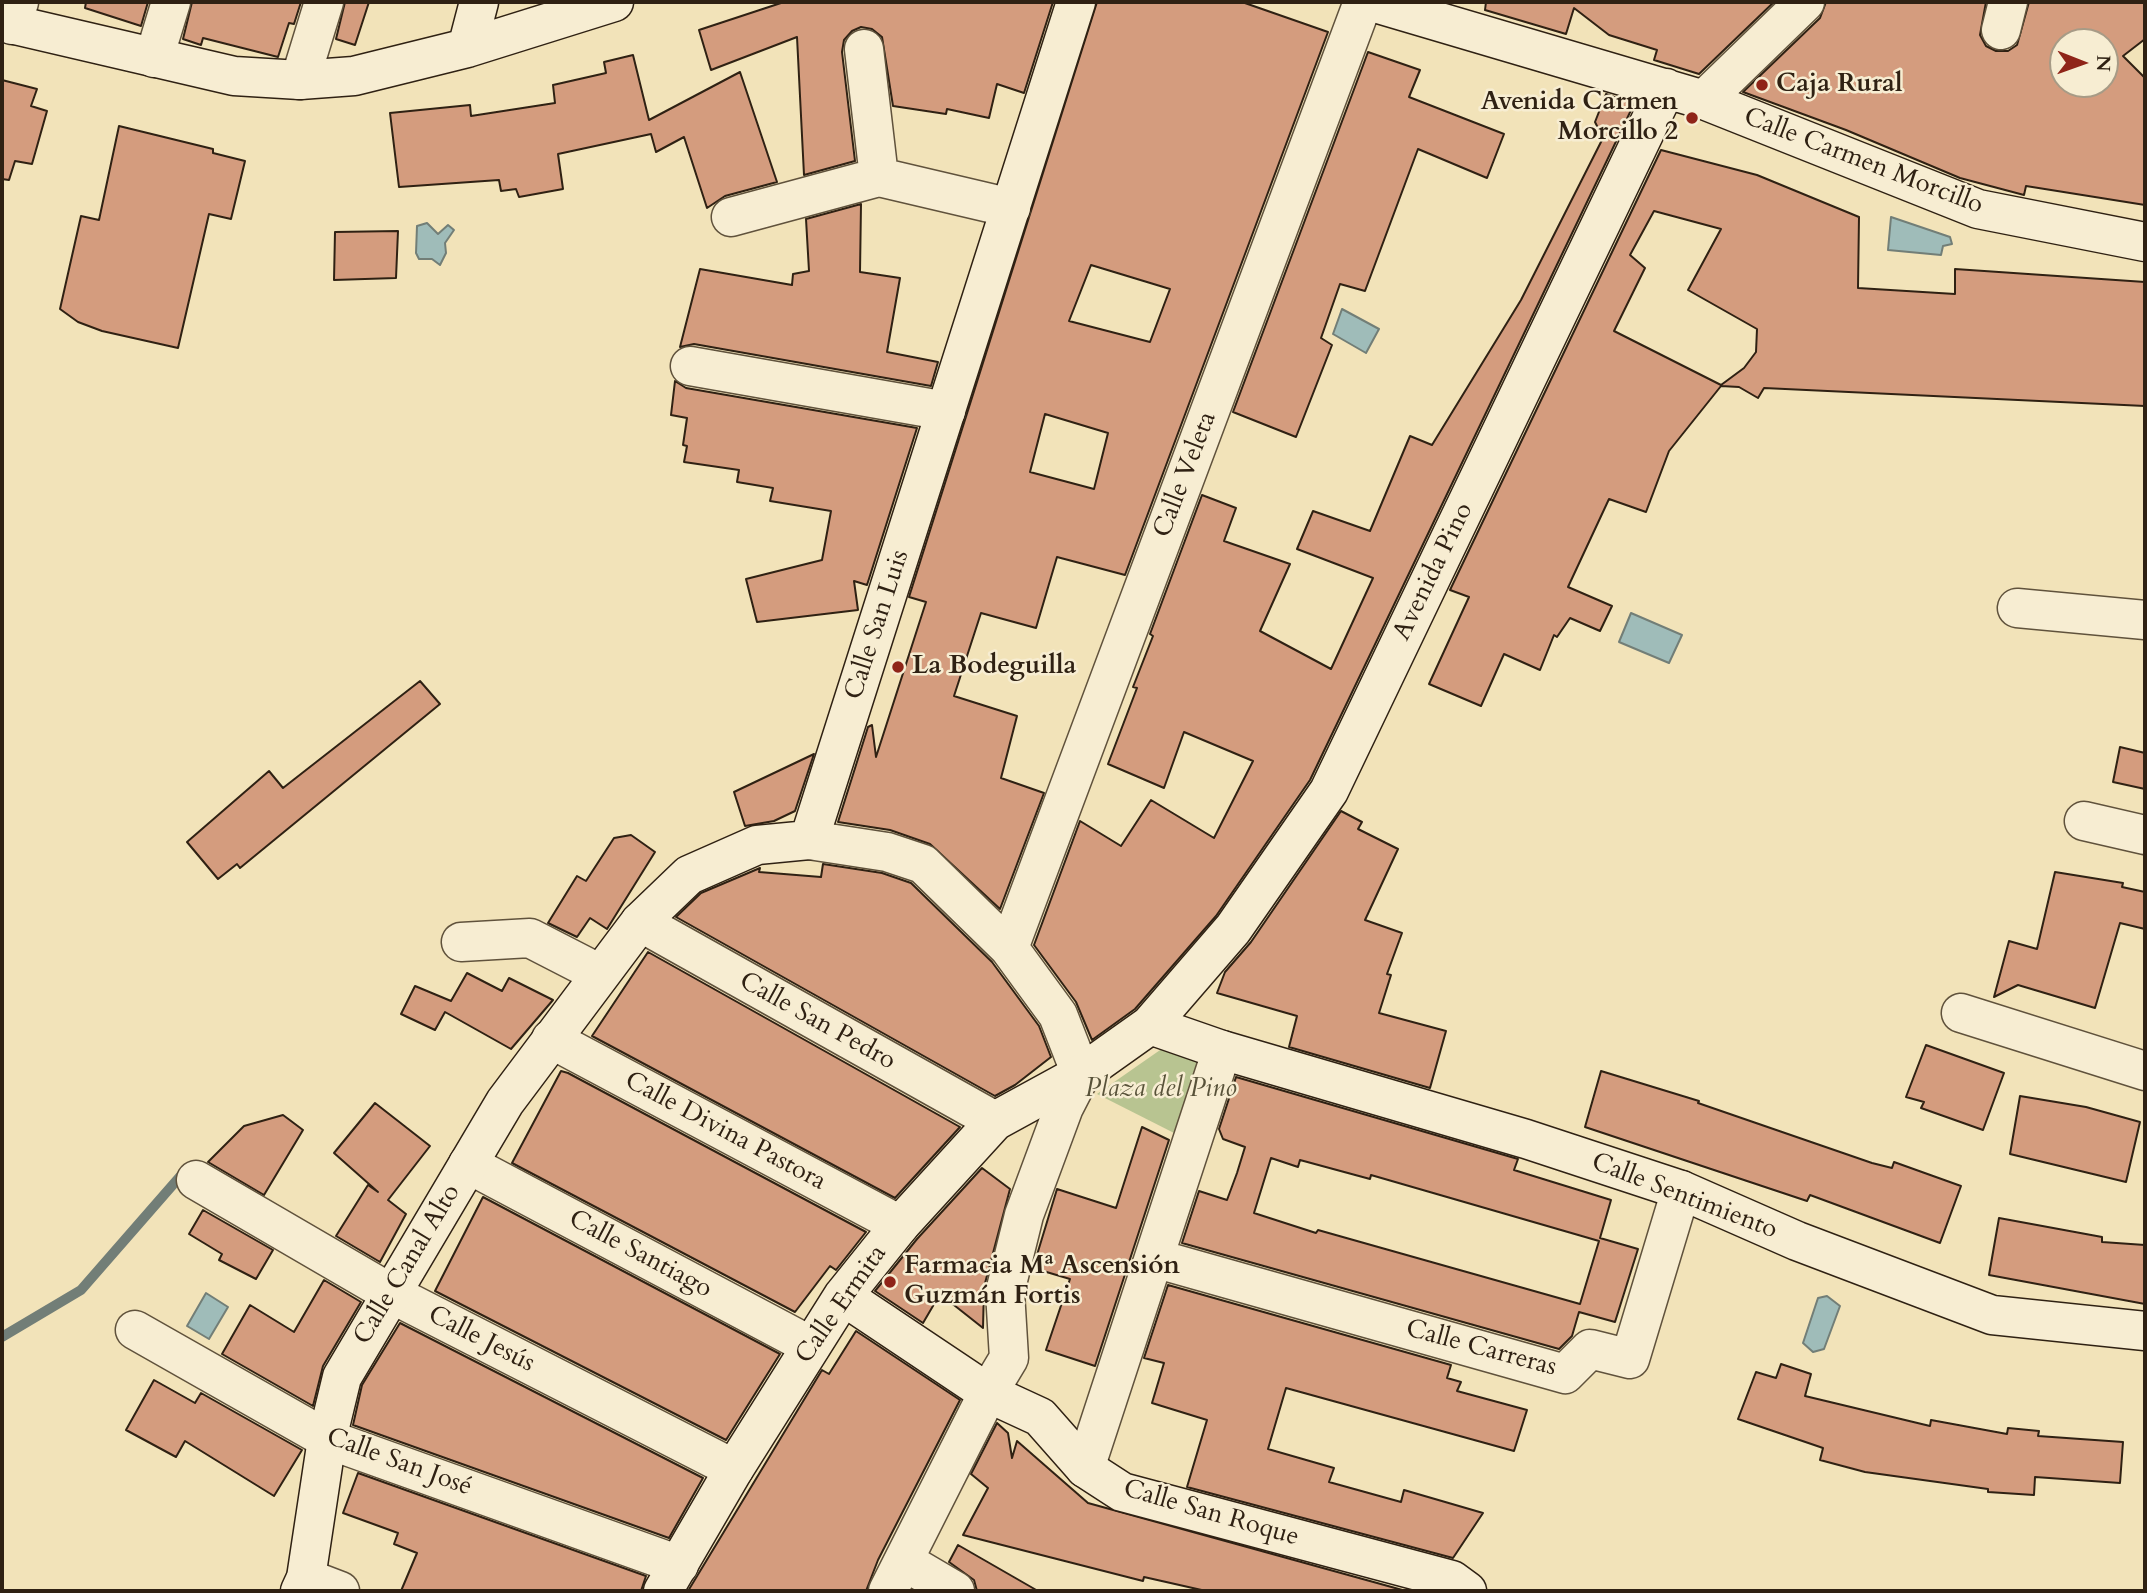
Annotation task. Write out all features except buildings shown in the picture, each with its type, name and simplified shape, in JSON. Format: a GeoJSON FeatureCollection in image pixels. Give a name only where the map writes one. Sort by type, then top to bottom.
{"type":"FeatureCollection","features":[{"type":"Feature","properties":{"kind":"street"},"geometry":{"type":"LineString","coordinates":[[154,58],[171,2]]}},
{"type":"Feature","properties":{"kind":"street"},"geometry":{"type":"LineString","coordinates":[[300,80],[324,2]]}},
{"type":"Feature","properties":{"kind":"street"},"geometry":{"type":"LineString","coordinates":[[467,48],[479,2]]}},
{"type":"Feature","properties":{"kind":"street"},"geometry":{"type":"LineString","coordinates":[[11,16],[154,58],[234,76],[300,80],[354,76],[467,48],[614,2]]}},
{"type":"Feature","properties":{"kind":"street","name":"Calle San Luis"},"geometry":{"type":"LineString","coordinates":[[809,840],[1076,2]]}},
{"type":"Feature","properties":{"kind":"street","name":"Calle Veleta"},"geometry":{"type":"LineString","coordinates":[[1009,948],[1363,2]]}},
{"type":"Feature","properties":{"kind":"street","name":"Calle Carmen Morcillo"},"geometry":{"type":"LineString","coordinates":[[1372,2],[1704,100],[1978,209],[2145,242]]}},
{"type":"Feature","properties":{"kind":"street"},"geometry":{"type":"LineString","coordinates":[[1704,100],[1805,2]]}},
{"type":"Feature","properties":{"kind":"street"},"geometry":{"type":"LineString","coordinates":[[864,49],[879,177]]}},
{"type":"Feature","properties":{"kind":"street","name":"Avenida Pino"},"geometry":{"type":"LineString","coordinates":[[1150,1025],[1233,929],[1329,790],[1666,88]]}},
{"type":"Feature","properties":{"kind":"street"},"geometry":{"type":"LineString","coordinates":[[731,217],[879,177],[1011,208]]}},
{"type":"Feature","properties":{"kind":"street"},"geometry":{"type":"LineString","coordinates":[[690,366],[946,411]]}},
{"type":"Feature","properties":{"kind":"street"},"geometry":{"type":"LineString","coordinates":[[2017,608],[2145,620]]}},
{"type":"Feature","properties":{"kind":"street"},"geometry":{"type":"LineString","coordinates":[[2084,821],[2145,835]]}},
{"type":"Feature","properties":{"kind":"street","name":"Calle Canal Alto"},"geometry":{"type":"LineString","coordinates":[[303,1585],[327,1439],[342,1377],[505,1102],[640,922],[689,875],[757,845],[809,840],[887,852],[923,864],[1009,948],[1058,1015],[1081,1074]]}},
{"type":"Feature","properties":{"kind":"street","name":"Calle San Pedro"},"geometry":{"type":"LineString","coordinates":[[640,922],[995,1121]]}},
{"type":"Feature","properties":{"kind":"street"},"geometry":{"type":"LineString","coordinates":[[461,942],[530,938],[600,974]]}},
{"type":"Feature","properties":{"kind":"street"},"geometry":{"type":"LineString","coordinates":[[1961,1013],[2145,1071]]}},
{"type":"Feature","properties":{"kind":"street","name":"Calle Sentimiento"},"geometry":{"type":"LineString","coordinates":[[1150,1025],[1222,1050],[1526,1139],[1681,1190],[1797,1241],[1993,1315],[2145,1331]]}},
{"type":"Feature","properties":{"kind":"street","name":"Calle Ermita"},"geometry":{"type":"LineString","coordinates":[[671,1578],[734,1469],[842,1296],[900,1225],[995,1121],[1081,1074],[1150,1025]]}},
{"type":"Feature","properties":{"kind":"street","name":"Calle Divina Pastora"},"geometry":{"type":"LineString","coordinates":[[551,1039],[900,1225]]}},
{"type":"Feature","properties":{"kind":"street"},"geometry":{"type":"LineString","coordinates":[[1085,1468],[1222,1050]]}},
{"type":"Feature","properties":{"kind":"street"},"geometry":{"type":"LineString","coordinates":[[955,1591],[896,1576],[988,1393],[1009,1358],[1006,1293],[1024,1215],[1064,1107],[1081,1074]]}},
{"type":"Feature","properties":{"kind":"street","name":"Calle Santiago"},"geometry":{"type":"LineString","coordinates":[[468,1164],[811,1346]]}},
{"type":"Feature","properties":{"kind":"street","name":"Calle Jesús"},"geometry":{"type":"LineString","coordinates":[[196,1181],[390,1293],[734,1469]]}},
{"type":"Feature","properties":{"kind":"street","name":"Calle Carreras"},"geometry":{"type":"LineString","coordinates":[[1154,1258],[1565,1374],[1590,1349],[1630,1359],[1681,1190]]}},
{"type":"Feature","properties":{"kind":"street","name":"Calle San Roque"},"geometry":{"type":"LineString","coordinates":[[842,1296],[988,1393],[1040,1417],[1085,1468],[1122,1492],[1452,1580],[1466,1591]]}},
{"type":"Feature","properties":{"kind":"street","name":"Calle San José"},"geometry":{"type":"LineString","coordinates":[[135,1330],[327,1439],[671,1578]]}},
{"type":"Feature","properties":{"kind":"street"},"geometry":{"type":"LineString","coordinates":[[303,1585],[341,1591]]}},
{"type":"Feature","properties":{"kind":"green space","name":"Plaza del Pino"},"geometry":{"type":"Polygon","coordinates":[[[1173,1041],[1209,1056],[1180,1136],[1097,1094],[1173,1041]]]}},
{"type":"Feature","properties":{"kind":"water"},"geometry":{"type":"Polygon","coordinates":[[[1891,217],[1950,237],[1952,244],[1943,246],[1941,255],[1888,250],[1891,217]]]}},
{"type":"Feature","properties":{"kind":"water"},"geometry":{"type":"Polygon","coordinates":[[[427,223],[438,234],[448,225],[454,230],[445,243],[446,253],[440,265],[432,259],[419,259],[416,253],[417,226],[427,223]]]}},
{"type":"Feature","properties":{"kind":"water"},"geometry":{"type":"Polygon","coordinates":[[[1342,309],[1379,329],[1366,353],[1333,334],[1342,309]]]}},
{"type":"Feature","properties":{"kind":"water"},"geometry":{"type":"Polygon","coordinates":[[[1631,613],[1682,635],[1669,663],[1619,642],[1631,613]]]}},
{"type":"Feature","properties":{"kind":"water"},"geometry":{"type":"Polygon","coordinates":[[[206,1293],[228,1307],[209,1339],[187,1326],[206,1293]]]}},
{"type":"Feature","properties":{"kind":"water"},"geometry":{"type":"Polygon","coordinates":[[[1827,1296],[1840,1306],[1824,1349],[1813,1352],[1803,1343],[1818,1298],[1827,1296]]]}},
{"type":"Feature","properties":{"kind":"waterway"},"geometry":{"type":"LineString","coordinates":[[2,1337],[81,1290],[184,1172]]}},
{"type":"Feature","properties":{"kind":"place","name":"Caja Rural"},"geometry":{"type":"Point","coordinates":[1762,85]}},
{"type":"Feature","properties":{"kind":"place","name":"Avenida Carmen Morcillo 2"},"geometry":{"type":"Point","coordinates":[1692,118]}},
{"type":"Feature","properties":{"kind":"place","name":"La Bodeguilla"},"geometry":{"type":"Point","coordinates":[898,667]}},
{"type":"Feature","properties":{"kind":"place","name":"Farmacia Mª Ascensión Guzmán Fortis"},"geometry":{"type":"Point","coordinates":[890,1282]}}]}
